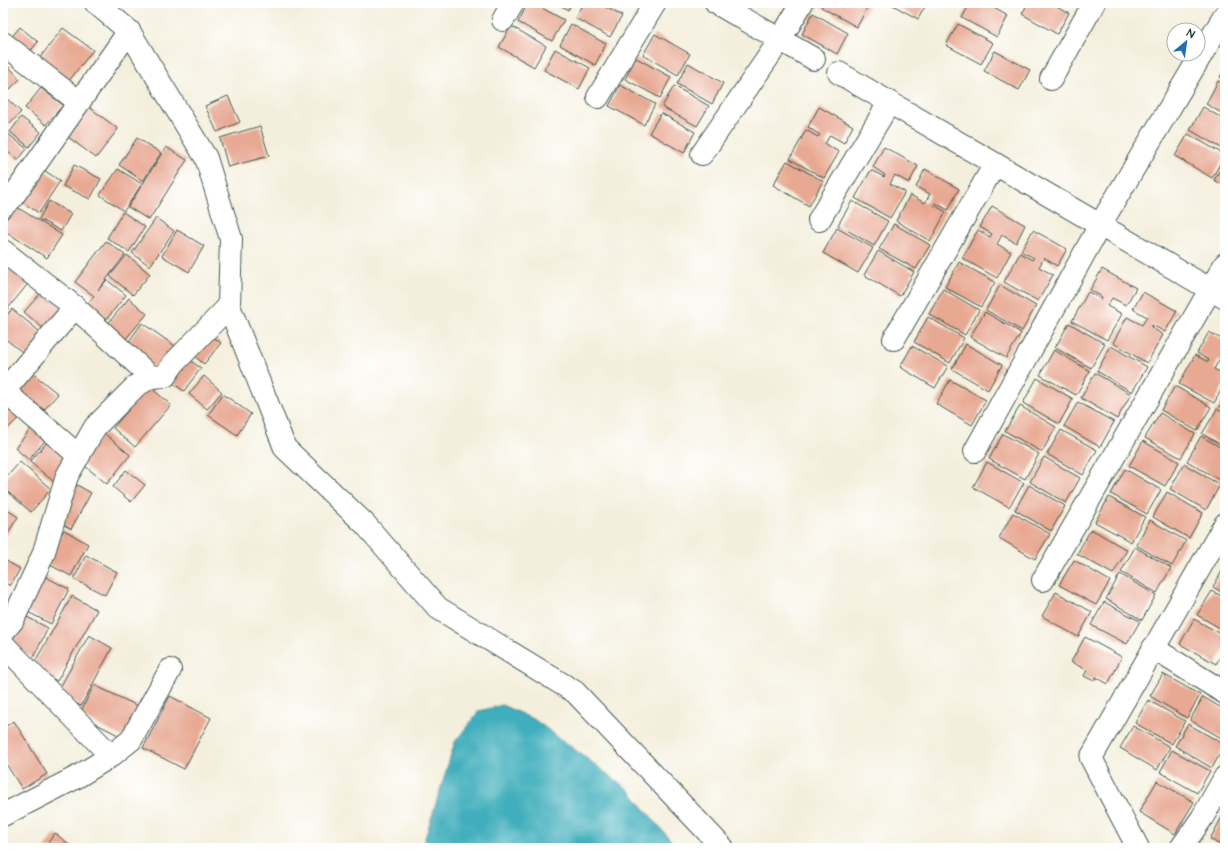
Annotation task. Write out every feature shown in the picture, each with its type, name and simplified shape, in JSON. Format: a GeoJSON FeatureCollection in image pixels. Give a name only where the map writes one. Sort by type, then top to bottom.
{"type":"FeatureCollection","features":[{"type":"Feature","properties":{"kind":"street"},"geometry":{"type":"LineString","coordinates":[[598,97],[655,3]]}},
{"type":"Feature","properties":{"kind":"street"},"geometry":{"type":"LineString","coordinates":[[716,3],[814,59]]}},
{"type":"Feature","properties":{"kind":"street"},"geometry":{"type":"LineString","coordinates":[[702,154],[780,40],[802,3]]}},
{"type":"Feature","properties":{"kind":"street"},"geometry":{"type":"LineString","coordinates":[[1051,79],[1094,3]]}},
{"type":"Feature","properties":{"kind":"street"},"geometry":{"type":"LineString","coordinates":[[105,5],[129,31],[206,158],[231,239],[229,306],[285,448],[365,524],[438,608],[575,692],[723,848]]}},
{"type":"Feature","properties":{"kind":"street"},"geometry":{"type":"LineString","coordinates":[[974,451],[1100,225],[1225,15]]}},
{"type":"Feature","properties":{"kind":"street"},"geometry":{"type":"LineString","coordinates":[[3,206],[12,198],[129,31]]}},
{"type":"Feature","properties":{"kind":"street"},"geometry":{"type":"LineString","coordinates":[[3,43],[79,102]]}},
{"type":"Feature","properties":{"kind":"street"},"geometry":{"type":"LineString","coordinates":[[839,73],[1218,294]]}},
{"type":"Feature","properties":{"kind":"street"},"geometry":{"type":"LineString","coordinates":[[819,220],[889,103]]}},
{"type":"Feature","properties":{"kind":"street"},"geometry":{"type":"LineString","coordinates":[[894,339],[995,164]]}},
{"type":"Feature","properties":{"kind":"street"},"geometry":{"type":"LineString","coordinates":[[3,251],[75,307],[152,377]]}},
{"type":"Feature","properties":{"kind":"street"},"geometry":{"type":"LineString","coordinates":[[1042,580],[1218,294],[1225,264]]}},
{"type":"Feature","properties":{"kind":"street"},"geometry":{"type":"LineString","coordinates":[[3,632],[13,620],[43,555],[67,476],[95,426],[136,386],[152,377],[166,376],[174,363],[229,306]]}},
{"type":"Feature","properties":{"kind":"street"},"geometry":{"type":"LineString","coordinates":[[75,307],[4,391],[79,456]]}},
{"type":"Feature","properties":{"kind":"street"},"geometry":{"type":"LineString","coordinates":[[1138,848],[1091,758],[1225,524]]}},
{"type":"Feature","properties":{"kind":"street"},"geometry":{"type":"LineString","coordinates":[[3,644],[111,756]]}},
{"type":"Feature","properties":{"kind":"street"},"geometry":{"type":"LineString","coordinates":[[1153,648],[1225,693]]}},
{"type":"Feature","properties":{"kind":"street"},"geometry":{"type":"LineString","coordinates":[[3,815],[77,777],[111,756],[131,740],[170,670]]}},
{"type":"Feature","properties":{"kind":"street"},"geometry":{"type":"LineString","coordinates":[[1181,848],[1202,818],[1225,777]]}},
{"type":"Feature","properties":{"kind":"water"},"geometry":{"type":"Polygon","coordinates":[[[502,705],[535,720],[629,790],[677,848],[422,848],[455,742],[479,711],[502,705]]]}},
{"type":"Feature","properties":{"kind":"building"},"geometry":{"type":"Polygon","coordinates":[[[528,3],[533,3],[564,20],[552,41],[518,22],[528,3]]]}},
{"type":"Feature","properties":{"kind":"building"},"geometry":{"type":"Polygon","coordinates":[[[556,3],[572,3],[568,10],[556,3]]]}},
{"type":"Feature","properties":{"kind":"building"},"geometry":{"type":"Polygon","coordinates":[[[583,3],[598,3],[622,16],[610,37],[575,18],[583,3]]]}},
{"type":"Feature","properties":{"kind":"building"},"geometry":{"type":"Polygon","coordinates":[[[824,3],[863,3],[868,6],[857,27],[821,7],[824,3]]]}},
{"type":"Feature","properties":{"kind":"building"},"geometry":{"type":"Polygon","coordinates":[[[889,3],[927,3],[918,19],[889,3]]]}},
{"type":"Feature","properties":{"kind":"building"},"geometry":{"type":"Polygon","coordinates":[[[970,3],[985,3],[1008,16],[997,37],[962,18],[970,3]]]}},
{"type":"Feature","properties":{"kind":"building"},"geometry":{"type":"Polygon","coordinates":[[[1028,3],[1051,3],[1069,13],[1057,34],[1022,14],[1028,3]]]}},
{"type":"Feature","properties":{"kind":"building"},"geometry":{"type":"Polygon","coordinates":[[[813,13],[848,33],[837,54],[802,34],[813,13]]]}},
{"type":"Feature","properties":{"kind":"building"},"geometry":{"type":"Polygon","coordinates":[[[571,24],[606,44],[595,65],[560,45],[571,24]]]}},
{"type":"Feature","properties":{"kind":"building"},"geometry":{"type":"Polygon","coordinates":[[[958,24],[993,43],[981,64],[946,45],[958,24]]]}},
{"type":"Feature","properties":{"kind":"building"},"geometry":{"type":"Polygon","coordinates":[[[511,26],[546,46],[534,67],[499,47],[511,26]]]}},
{"type":"Feature","properties":{"kind":"building"},"geometry":{"type":"Polygon","coordinates":[[[20,27],[38,42],[27,55],[9,40],[20,27]]]}},
{"type":"Feature","properties":{"kind":"building"},"geometry":{"type":"Polygon","coordinates":[[[63,28],[93,50],[65,86],[35,64],[63,28]]]}},
{"type":"Feature","properties":{"kind":"building"},"geometry":{"type":"Polygon","coordinates":[[[655,34],[690,54],[678,75],[643,55],[655,34]]]}},
{"type":"Feature","properties":{"kind":"building"},"geometry":{"type":"Polygon","coordinates":[[[555,49],[590,68],[579,89],[544,70],[555,49]]]}},
{"type":"Feature","properties":{"kind":"building"},"geometry":{"type":"Polygon","coordinates":[[[995,51],[1030,70],[1019,90],[984,71],[995,51]]]}},
{"type":"Feature","properties":{"kind":"building"},"geometry":{"type":"Polygon","coordinates":[[[636,58],[671,77],[660,98],[625,79],[636,58]]]}},
{"type":"Feature","properties":{"kind":"building"},"geometry":{"type":"Polygon","coordinates":[[[688,63],[723,83],[712,104],[677,84],[688,63]]]}},
{"type":"Feature","properties":{"kind":"building"},"geometry":{"type":"Polygon","coordinates":[[[9,67],[20,79],[3,96],[3,73],[9,67]]]}},
{"type":"Feature","properties":{"kind":"building"},"geometry":{"type":"Polygon","coordinates":[[[1225,69],[1225,80],[1220,77],[1225,69]]]}},
{"type":"Feature","properties":{"kind":"building"},"geometry":{"type":"Polygon","coordinates":[[[1218,81],[1225,85],[1225,115],[1206,104],[1218,81]]]}},
{"type":"Feature","properties":{"kind":"building"},"geometry":{"type":"Polygon","coordinates":[[[620,85],[655,104],[644,125],[609,106],[620,85]]]}},
{"type":"Feature","properties":{"kind":"building"},"geometry":{"type":"Polygon","coordinates":[[[674,86],[709,106],[697,126],[662,107],[674,86]]]}},
{"type":"Feature","properties":{"kind":"building"},"geometry":{"type":"Polygon","coordinates":[[[41,88],[63,105],[46,125],[25,108],[41,88]]]}},
{"type":"Feature","properties":{"kind":"building"},"geometry":{"type":"Polygon","coordinates":[[[228,96],[240,122],[217,132],[205,106],[228,96]]]}},
{"type":"Feature","properties":{"kind":"building"},"geometry":{"type":"Polygon","coordinates":[[[5,97],[21,112],[10,124],[3,117],[3,99],[5,97]]]}},
{"type":"Feature","properties":{"kind":"building"},"geometry":{"type":"Polygon","coordinates":[[[85,104],[118,129],[96,158],[63,133],[85,104]]]}},
{"type":"Feature","properties":{"kind":"building"},"geometry":{"type":"Polygon","coordinates":[[[819,107],[853,126],[844,143],[830,135],[825,144],[839,152],[824,178],[790,159],[806,130],[818,137],[820,135],[808,127],[819,107]]]}},
{"type":"Feature","properties":{"kind":"building"},"geometry":{"type":"Polygon","coordinates":[[[1203,107],[1225,120],[1225,150],[1190,130],[1203,107]]]}},
{"type":"Feature","properties":{"kind":"building"},"geometry":{"type":"Polygon","coordinates":[[[661,113],[695,132],[684,153],[649,133],[661,113]]]}},
{"type":"Feature","properties":{"kind":"building"},"geometry":{"type":"Polygon","coordinates":[[[21,117],[41,132],[29,147],[10,132],[21,117]]]}},
{"type":"Feature","properties":{"kind":"building"},"geometry":{"type":"Polygon","coordinates":[[[260,126],[269,156],[228,167],[220,138],[260,126]]]}},
{"type":"Feature","properties":{"kind":"building"},"geometry":{"type":"Polygon","coordinates":[[[7,133],[27,149],[18,160],[3,148],[3,139],[7,133]]]}},
{"type":"Feature","properties":{"kind":"building"},"geometry":{"type":"Polygon","coordinates":[[[1188,134],[1225,155],[1212,178],[1175,156],[1188,134]]]}},
{"type":"Feature","properties":{"kind":"building"},"geometry":{"type":"Polygon","coordinates":[[[137,138],[161,153],[143,181],[119,165],[137,138]]]}},
{"type":"Feature","properties":{"kind":"building"},"geometry":{"type":"Polygon","coordinates":[[[166,147],[187,160],[149,220],[128,207],[166,147]]]}},
{"type":"Feature","properties":{"kind":"building"},"geometry":{"type":"Polygon","coordinates":[[[884,147],[918,166],[909,183],[895,175],[890,184],[905,192],[890,218],[855,198],[871,170],[884,177],[885,175],[873,167],[884,147]]]}},
{"type":"Feature","properties":{"kind":"building"},"geometry":{"type":"Polygon","coordinates":[[[787,161],[823,181],[809,206],[773,185],[787,161]]]}},
{"type":"Feature","properties":{"kind":"building"},"geometry":{"type":"Polygon","coordinates":[[[1225,162],[1225,186],[1214,180],[1225,162]]]}},
{"type":"Feature","properties":{"kind":"building"},"geometry":{"type":"Polygon","coordinates":[[[74,165],[101,179],[90,199],[63,186],[74,165]]]}},
{"type":"Feature","properties":{"kind":"building"},"geometry":{"type":"Polygon","coordinates":[[[38,166],[60,181],[39,213],[17,199],[38,166]]]}},
{"type":"Feature","properties":{"kind":"building"},"geometry":{"type":"Polygon","coordinates":[[[118,169],[142,184],[124,211],[100,195],[118,169]]]}},
{"type":"Feature","properties":{"kind":"building"},"geometry":{"type":"Polygon","coordinates":[[[925,169],[959,189],[948,210],[935,203],[934,205],[946,212],[930,241],[896,221],[910,195],[925,203],[930,194],[916,187],[925,169]]]}},
{"type":"Feature","properties":{"kind":"building"},"geometry":{"type":"Polygon","coordinates":[[[49,201],[71,214],[61,231],[39,219],[49,201]]]}},
{"type":"Feature","properties":{"kind":"building"},"geometry":{"type":"Polygon","coordinates":[[[852,201],[888,221],[874,246],[838,225],[852,201]]]}},
{"type":"Feature","properties":{"kind":"building"},"geometry":{"type":"Polygon","coordinates":[[[15,206],[62,235],[47,258],[3,230],[3,224],[15,206]]]}},
{"type":"Feature","properties":{"kind":"building"},"geometry":{"type":"Polygon","coordinates":[[[992,206],[1025,225],[1016,243],[1002,235],[997,244],[1011,252],[997,278],[962,258],[978,230],[990,237],[992,234],[980,227],[992,206]]]}},
{"type":"Feature","properties":{"kind":"building"},"geometry":{"type":"Polygon","coordinates":[[[123,212],[145,227],[129,252],[107,238],[123,212]]]}},
{"type":"Feature","properties":{"kind":"building"},"geometry":{"type":"Polygon","coordinates":[[[156,218],[174,231],[150,266],[132,253],[156,218]]]}},
{"type":"Feature","properties":{"kind":"building"},"geometry":{"type":"Polygon","coordinates":[[[894,224],[930,245],[916,269],[879,249],[894,224]]]}},
{"type":"Feature","properties":{"kind":"building"},"geometry":{"type":"Polygon","coordinates":[[[837,228],[873,248],[858,273],[823,253],[837,228]]]}},
{"type":"Feature","properties":{"kind":"building"},"geometry":{"type":"Polygon","coordinates":[[[177,230],[204,246],[189,272],[162,256],[177,230]]]}},
{"type":"Feature","properties":{"kind":"building"},"geometry":{"type":"Polygon","coordinates":[[[1033,230],[1067,249],[1057,266],[1044,258],[1039,267],[1053,275],[1038,301],[1004,282],[1020,253],[1032,260],[1034,258],[1021,251],[1033,230]]]}},
{"type":"Feature","properties":{"kind":"building"},"geometry":{"type":"Polygon","coordinates":[[[106,241],[125,255],[98,290],[107,280],[126,295],[101,326],[82,310],[94,296],[75,282],[106,241]]]}},
{"type":"Feature","properties":{"kind":"building"},"geometry":{"type":"Polygon","coordinates":[[[878,251],[914,272],[900,296],[864,275],[878,251]]]}},
{"type":"Feature","properties":{"kind":"building"},"geometry":{"type":"Polygon","coordinates":[[[127,255],[150,274],[133,295],[110,276],[127,255]]]}},
{"type":"Feature","properties":{"kind":"building"},"geometry":{"type":"Polygon","coordinates":[[[959,262],[995,282],[981,307],[945,287],[959,262]]]}},
{"type":"Feature","properties":{"kind":"building"},"geometry":{"type":"Polygon","coordinates":[[[10,263],[31,280],[5,312],[3,310],[3,271],[10,263]]]}},
{"type":"Feature","properties":{"kind":"building"},"geometry":{"type":"Polygon","coordinates":[[[1102,269],[1136,288],[1126,305],[1112,298],[1107,306],[1122,314],[1107,340],[1072,321],[1088,292],[1101,299],[1102,297],[1090,290],[1102,269]]]}},
{"type":"Feature","properties":{"kind":"building"},"geometry":{"type":"Polygon","coordinates":[[[1000,285],[1036,306],[1022,331],[986,310],[1000,285]]]}},
{"type":"Feature","properties":{"kind":"building"},"geometry":{"type":"Polygon","coordinates":[[[47,286],[68,304],[45,330],[24,312],[47,286]]]}},
{"type":"Feature","properties":{"kind":"building"},"geometry":{"type":"Polygon","coordinates":[[[943,289],[979,310],[965,335],[929,314],[943,289]]]}},
{"type":"Feature","properties":{"kind":"building"},"geometry":{"type":"Polygon","coordinates":[[[1143,292],[1177,311],[1165,332],[1152,325],[1151,327],[1163,335],[1147,363],[1113,343],[1127,317],[1142,325],[1147,317],[1133,309],[1143,292]]]}},
{"type":"Feature","properties":{"kind":"building"},"geometry":{"type":"Polygon","coordinates":[[[129,298],[147,314],[123,342],[105,327],[129,298]]]}},
{"type":"Feature","properties":{"kind":"building"},"geometry":{"type":"Polygon","coordinates":[[[12,309],[44,335],[27,356],[3,337],[3,320],[12,309]]]}},
{"type":"Feature","properties":{"kind":"building"},"geometry":{"type":"Polygon","coordinates":[[[985,312],[1021,333],[1006,358],[970,337],[985,312]]]}},
{"type":"Feature","properties":{"kind":"building"},"geometry":{"type":"Polygon","coordinates":[[[928,317],[964,338],[950,363],[914,342],[928,317]]]}},
{"type":"Feature","properties":{"kind":"building"},"geometry":{"type":"Polygon","coordinates":[[[142,323],[178,348],[162,372],[125,347],[142,323]]]}},
{"type":"Feature","properties":{"kind":"building"},"geometry":{"type":"Polygon","coordinates":[[[1069,323],[1105,344],[1091,368],[1055,348],[1069,323]]]}},
{"type":"Feature","properties":{"kind":"building"},"geometry":{"type":"Polygon","coordinates":[[[1209,332],[1225,341],[1225,364],[1219,360],[1214,369],[1225,375],[1225,383],[1214,403],[1179,384],[1195,355],[1208,362],[1209,360],[1197,353],[1209,332]]]}},
{"type":"Feature","properties":{"kind":"building"},"geometry":{"type":"Polygon","coordinates":[[[209,334],[221,343],[204,364],[192,354],[209,334]]]}},
{"type":"Feature","properties":{"kind":"building"},"geometry":{"type":"Polygon","coordinates":[[[966,344],[1002,365],[988,390],[952,369],[966,344]]]}},
{"type":"Feature","properties":{"kind":"building"},"geometry":{"type":"Polygon","coordinates":[[[912,346],[948,366],[935,388],[900,367],[912,346]]]}},
{"type":"Feature","properties":{"kind":"building"},"geometry":{"type":"Polygon","coordinates":[[[1111,346],[1147,367],[1132,392],[1097,371],[1111,346]]]}},
{"type":"Feature","properties":{"kind":"building"},"geometry":{"type":"Polygon","coordinates":[[[1054,350],[1090,371],[1076,395],[1040,375],[1054,350]]]}},
{"type":"Feature","properties":{"kind":"building"},"geometry":{"type":"Polygon","coordinates":[[[185,357],[201,368],[184,391],[168,380],[185,357]]]}},
{"type":"Feature","properties":{"kind":"building"},"geometry":{"type":"Polygon","coordinates":[[[31,372],[58,394],[44,410],[17,388],[31,372]]]}},
{"type":"Feature","properties":{"kind":"building"},"geometry":{"type":"Polygon","coordinates":[[[1095,373],[1131,394],[1117,419],[1081,398],[1095,373]]]}},
{"type":"Feature","properties":{"kind":"building"},"geometry":{"type":"Polygon","coordinates":[[[204,376],[222,392],[207,409],[189,394],[204,376]]]}},
{"type":"Feature","properties":{"kind":"building"},"geometry":{"type":"Polygon","coordinates":[[[1037,378],[1073,399],[1059,424],[1023,403],[1037,378]]]}},
{"type":"Feature","properties":{"kind":"building"},"geometry":{"type":"Polygon","coordinates":[[[950,380],[986,400],[972,425],[936,404],[950,380]]]}},
{"type":"Feature","properties":{"kind":"building"},"geometry":{"type":"Polygon","coordinates":[[[149,386],[171,405],[135,447],[113,428],[149,386]]]}},
{"type":"Feature","properties":{"kind":"building"},"geometry":{"type":"Polygon","coordinates":[[[1175,386],[1211,407],[1197,431],[1161,410],[1175,386]]]}},
{"type":"Feature","properties":{"kind":"building"},"geometry":{"type":"Polygon","coordinates":[[[223,394],[251,414],[237,435],[208,415],[223,394]]]}},
{"type":"Feature","properties":{"kind":"building"},"geometry":{"type":"Polygon","coordinates":[[[1225,395],[1225,409],[1219,406],[1225,395]]]}},
{"type":"Feature","properties":{"kind":"building"},"geometry":{"type":"Polygon","coordinates":[[[3,400],[22,415],[4,432],[3,431],[3,400]]]}},
{"type":"Feature","properties":{"kind":"building"},"geometry":{"type":"Polygon","coordinates":[[[1078,402],[1114,422],[1100,447],[1064,426],[1078,402]]]}},
{"type":"Feature","properties":{"kind":"building"},"geometry":{"type":"Polygon","coordinates":[[[1020,406],[1056,427],[1042,452],[1005,431],[1020,406]]]}},
{"type":"Feature","properties":{"kind":"building"},"geometry":{"type":"Polygon","coordinates":[[[1217,409],[1225,414],[1225,447],[1202,434],[1217,409]]]}},
{"type":"Feature","properties":{"kind":"building"},"geometry":{"type":"Polygon","coordinates":[[[1160,413],[1195,434],[1181,458],[1145,438],[1160,413]]]}},
{"type":"Feature","properties":{"kind":"building"},"geometry":{"type":"Polygon","coordinates":[[[33,426],[47,438],[29,460],[15,448],[33,426]]]}},
{"type":"Feature","properties":{"kind":"building"},"geometry":{"type":"Polygon","coordinates":[[[1061,430],[1097,450],[1083,475],[1047,454],[1061,430]]]}},
{"type":"Feature","properties":{"kind":"building"},"geometry":{"type":"Polygon","coordinates":[[[104,433],[130,455],[107,484],[80,462],[104,433]]]}},
{"type":"Feature","properties":{"kind":"building"},"geometry":{"type":"Polygon","coordinates":[[[1003,434],[1039,454],[1025,479],[989,459],[1003,434]]]}},
{"type":"Feature","properties":{"kind":"building"},"geometry":{"type":"Polygon","coordinates":[[[1201,436],[1225,450],[1225,478],[1223,482],[1187,461],[1201,436]]]}},
{"type":"Feature","properties":{"kind":"building"},"geometry":{"type":"Polygon","coordinates":[[[48,441],[72,461],[54,482],[30,462],[48,441]]]}},
{"type":"Feature","properties":{"kind":"building"},"geometry":{"type":"Polygon","coordinates":[[[1143,441],[1179,462],[1165,486],[1129,466],[1143,441]]]}},
{"type":"Feature","properties":{"kind":"building"},"geometry":{"type":"Polygon","coordinates":[[[1044,457],[1080,478],[1066,503],[1030,482],[1044,457]]]}},
{"type":"Feature","properties":{"kind":"building"},"geometry":{"type":"Polygon","coordinates":[[[20,462],[51,489],[31,512],[3,488],[3,481],[20,462]]]}},
{"type":"Feature","properties":{"kind":"building"},"geometry":{"type":"Polygon","coordinates":[[[987,462],[1024,483],[1009,507],[973,487],[987,462]]]}},
{"type":"Feature","properties":{"kind":"building"},"geometry":{"type":"Polygon","coordinates":[[[1184,464],[1220,485],[1206,510],[1170,489],[1184,464]]]}},
{"type":"Feature","properties":{"kind":"building"},"geometry":{"type":"Polygon","coordinates":[[[1125,469],[1161,490],[1147,514],[1111,494],[1125,469]]]}},
{"type":"Feature","properties":{"kind":"building"},"geometry":{"type":"Polygon","coordinates":[[[126,470],[145,485],[131,502],[113,487],[126,470]]]}},
{"type":"Feature","properties":{"kind":"building"},"geometry":{"type":"Polygon","coordinates":[[[77,485],[91,493],[71,529],[57,521],[77,485]]]}},
{"type":"Feature","properties":{"kind":"building"},"geometry":{"type":"Polygon","coordinates":[[[1029,485],[1065,506],[1051,531],[1015,510],[1029,485]]]}},
{"type":"Feature","properties":{"kind":"building"},"geometry":{"type":"Polygon","coordinates":[[[1167,492],[1203,513],[1189,538],[1153,517],[1167,492]]]}},
{"type":"Feature","properties":{"kind":"building"},"geometry":{"type":"Polygon","coordinates":[[[1109,497],[1145,517],[1131,542],[1095,522],[1109,497]]]}},
{"type":"Feature","properties":{"kind":"building"},"geometry":{"type":"Polygon","coordinates":[[[3,507],[18,517],[3,541],[3,507]]]}},
{"type":"Feature","properties":{"kind":"building"},"geometry":{"type":"Polygon","coordinates":[[[1013,513],[1050,534],[1035,559],[999,538],[1013,513]]]}},
{"type":"Feature","properties":{"kind":"building"},"geometry":{"type":"Polygon","coordinates":[[[1150,520],[1186,541],[1172,566],[1136,545],[1150,520]]]}},
{"type":"Feature","properties":{"kind":"building"},"geometry":{"type":"Polygon","coordinates":[[[1091,529],[1127,550],[1113,574],[1077,554],[1091,529]]]}},
{"type":"Feature","properties":{"kind":"building"},"geometry":{"type":"Polygon","coordinates":[[[64,530],[88,544],[71,576],[46,563],[64,530]]]}},
{"type":"Feature","properties":{"kind":"building"},"geometry":{"type":"Polygon","coordinates":[[[1135,547],[1171,568],[1157,593],[1121,572],[1135,547]]]}},
{"type":"Feature","properties":{"kind":"building"},"geometry":{"type":"Polygon","coordinates":[[[86,555],[117,572],[105,595],[74,579],[86,555]]]}},
{"type":"Feature","properties":{"kind":"building"},"geometry":{"type":"Polygon","coordinates":[[[3,559],[20,569],[10,586],[3,581],[3,559]]]}},
{"type":"Feature","properties":{"kind":"building"},"geometry":{"type":"Polygon","coordinates":[[[1074,560],[1110,581],[1096,605],[1059,585],[1074,560]]]}},
{"type":"Feature","properties":{"kind":"building"},"geometry":{"type":"Polygon","coordinates":[[[1225,566],[1225,594],[1213,587],[1225,566]]]}},
{"type":"Feature","properties":{"kind":"building"},"geometry":{"type":"Polygon","coordinates":[[[1120,574],[1156,595],[1142,620],[1106,599],[1120,574]]]}},
{"type":"Feature","properties":{"kind":"building"},"geometry":{"type":"Polygon","coordinates":[[[42,575],[69,589],[51,624],[24,610],[42,575]]]}},
{"type":"Feature","properties":{"kind":"building"},"geometry":{"type":"Polygon","coordinates":[[[1212,591],[1225,598],[1225,631],[1197,615],[1212,591]]]}},
{"type":"Feature","properties":{"kind":"building"},"geometry":{"type":"Polygon","coordinates":[[[1056,592],[1092,612],[1078,637],[1042,616],[1056,592]]]}},
{"type":"Feature","properties":{"kind":"building"},"geometry":{"type":"Polygon","coordinates":[[[72,596],[97,610],[57,681],[32,667],[72,596]]]}},
{"type":"Feature","properties":{"kind":"building"},"geometry":{"type":"Polygon","coordinates":[[[1104,602],[1140,621],[1127,644],[1091,625],[1104,602]]]}},
{"type":"Feature","properties":{"kind":"building"},"geometry":{"type":"Polygon","coordinates":[[[23,615],[48,628],[33,658],[8,644],[23,615]]]}},
{"type":"Feature","properties":{"kind":"building"},"geometry":{"type":"Polygon","coordinates":[[[1194,619],[1225,636],[1225,649],[1216,664],[1180,644],[1194,619]]]}},
{"type":"Feature","properties":{"kind":"building"},"geometry":{"type":"Polygon","coordinates":[[[89,635],[112,648],[81,706],[57,693],[89,635]]]}},
{"type":"Feature","properties":{"kind":"building"},"geometry":{"type":"Polygon","coordinates":[[[1085,637],[1122,657],[1108,684],[1096,677],[1094,681],[1084,676],[1087,670],[1071,662],[1085,637]]]}},
{"type":"Feature","properties":{"kind":"building"},"geometry":{"type":"Polygon","coordinates":[[[1163,674],[1200,695],[1187,718],[1150,696],[1163,674]]]}},
{"type":"Feature","properties":{"kind":"building"},"geometry":{"type":"Polygon","coordinates":[[[94,685],[142,708],[126,739],[79,715],[94,685]]]}},
{"type":"Feature","properties":{"kind":"building"},"geometry":{"type":"Polygon","coordinates":[[[170,696],[211,718],[184,769],[143,748],[170,696]]]}},
{"type":"Feature","properties":{"kind":"building"},"geometry":{"type":"Polygon","coordinates":[[[1203,697],[1225,710],[1225,740],[1190,720],[1203,697]]]}},
{"type":"Feature","properties":{"kind":"building"},"geometry":{"type":"Polygon","coordinates":[[[1148,700],[1185,721],[1172,744],[1135,723],[1148,700]]]}},
{"type":"Feature","properties":{"kind":"building"},"geometry":{"type":"Polygon","coordinates":[[[14,721],[47,774],[22,789],[3,759],[3,728],[14,721]]]}},
{"type":"Feature","properties":{"kind":"building"},"geometry":{"type":"Polygon","coordinates":[[[1188,724],[1225,745],[1212,768],[1175,746],[1188,724]]]}},
{"type":"Feature","properties":{"kind":"building"},"geometry":{"type":"Polygon","coordinates":[[[1133,726],[1170,747],[1157,770],[1120,748],[1133,726]]]}},
{"type":"Feature","properties":{"kind":"building"},"geometry":{"type":"Polygon","coordinates":[[[1172,750],[1210,771],[1197,793],[1160,772],[1172,750]]]}},
{"type":"Feature","properties":{"kind":"building"},"geometry":{"type":"Polygon","coordinates":[[[1157,781],[1194,802],[1175,834],[1139,812],[1157,781]]]}},
{"type":"Feature","properties":{"kind":"building"},"geometry":{"type":"Polygon","coordinates":[[[1222,817],[1225,819],[1225,848],[1210,839],[1222,817]]]}},
{"type":"Feature","properties":{"kind":"building"},"geometry":{"type":"Polygon","coordinates":[[[55,833],[73,848],[44,848],[55,833]]]}}]}
